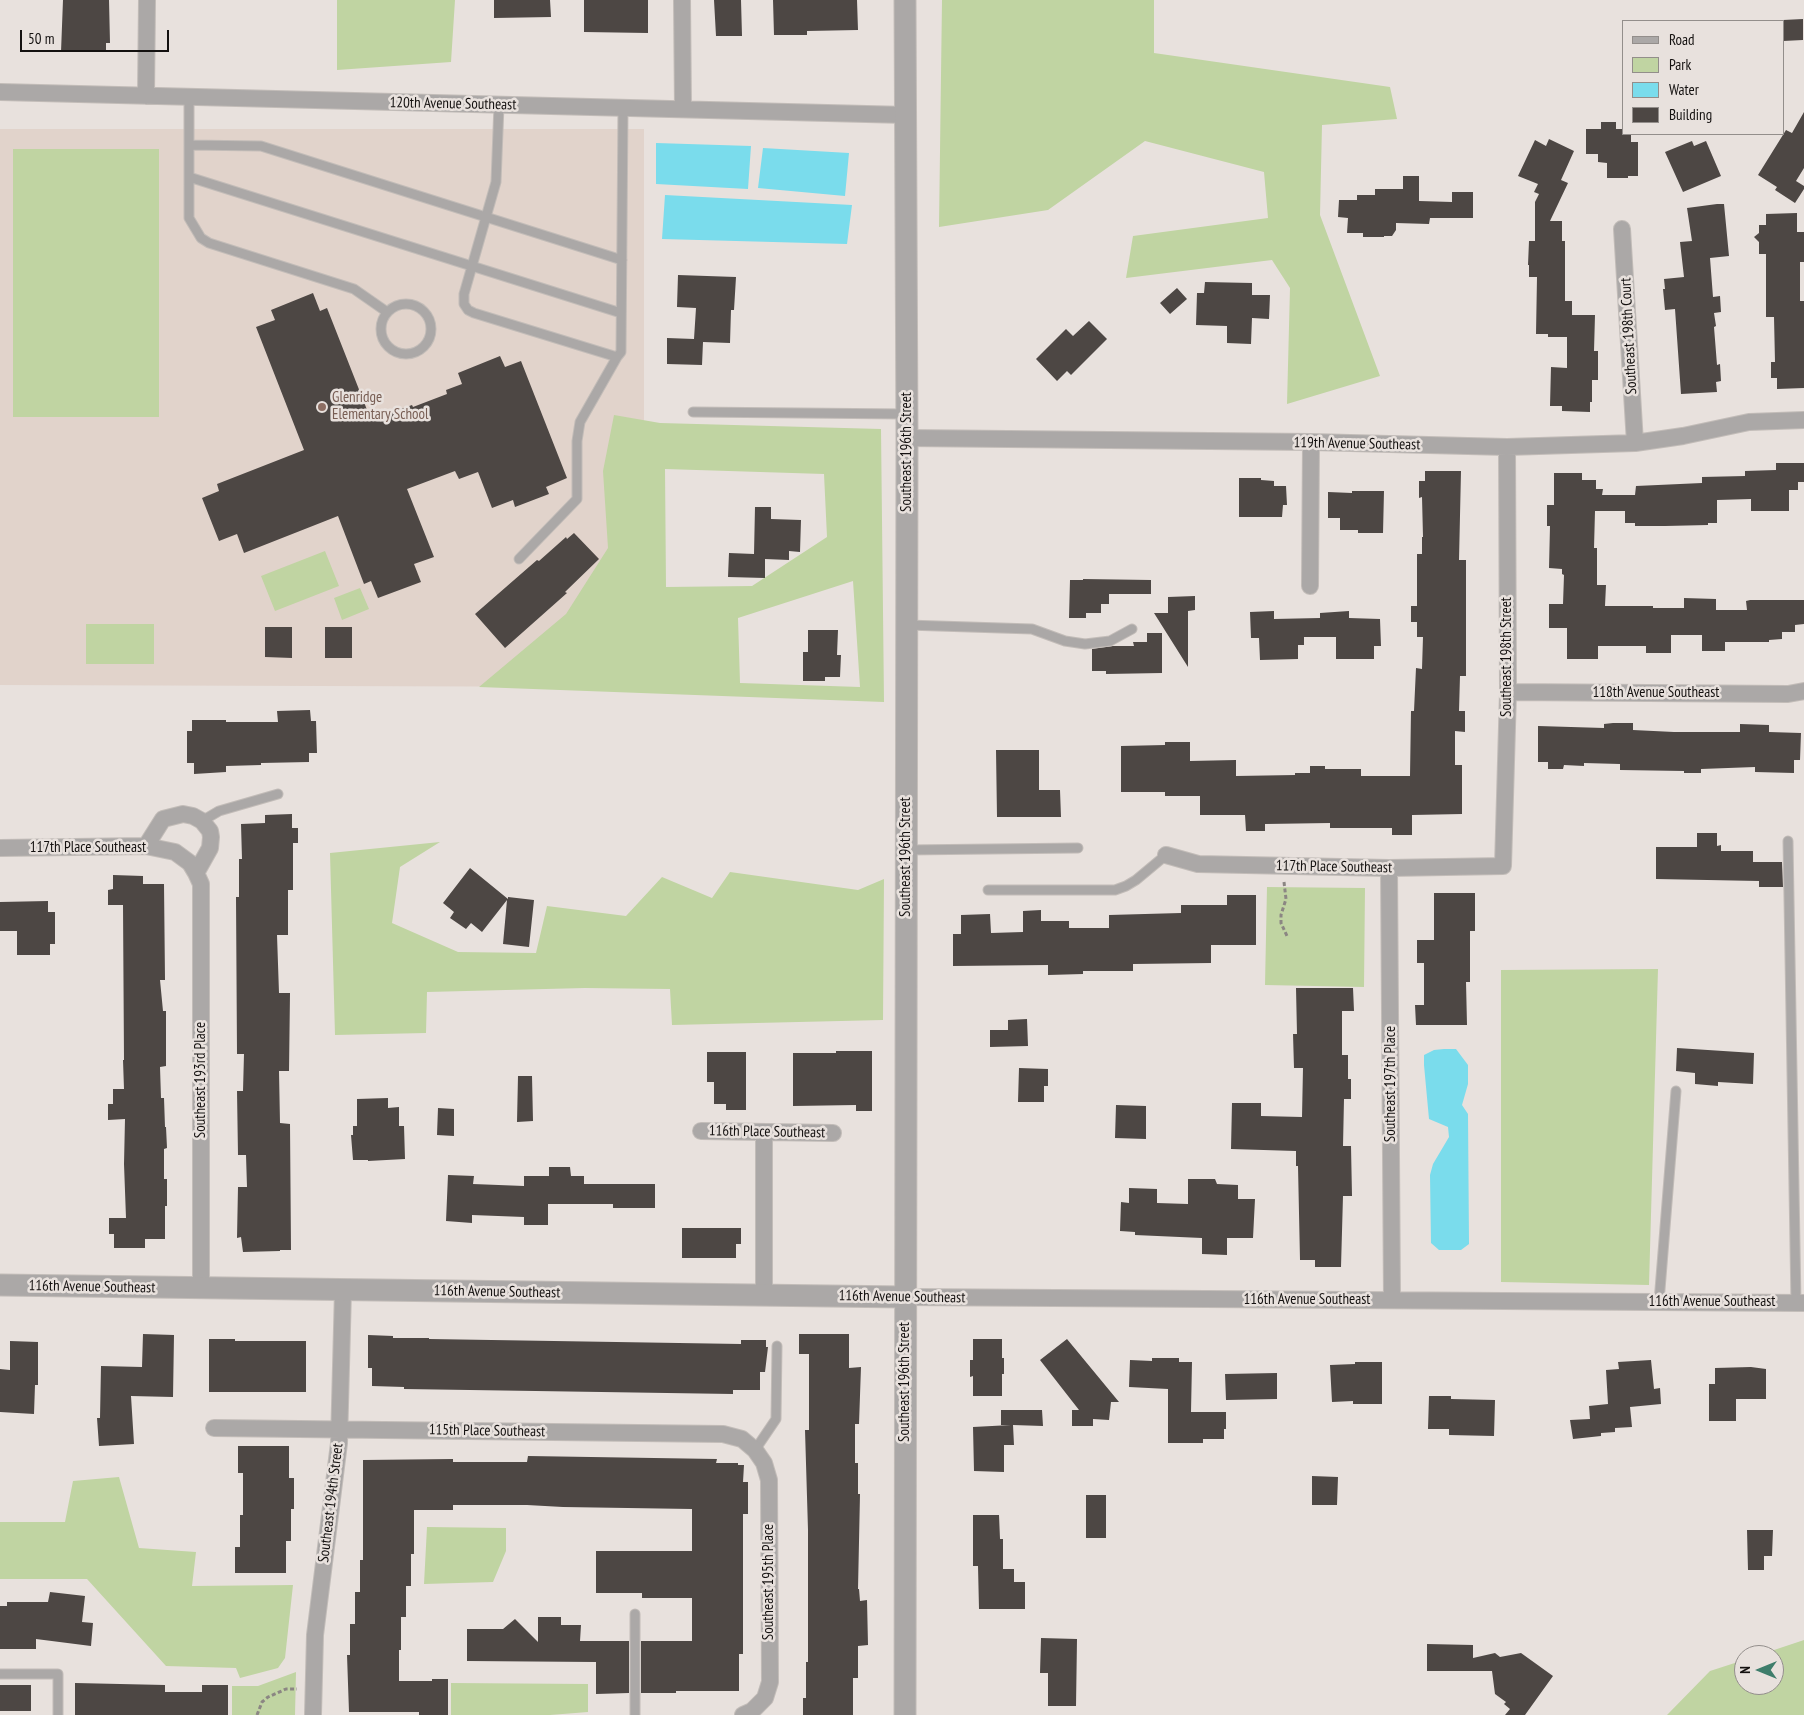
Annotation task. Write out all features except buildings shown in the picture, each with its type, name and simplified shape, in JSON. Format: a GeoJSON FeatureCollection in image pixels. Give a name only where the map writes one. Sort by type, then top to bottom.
{"type":"FeatureCollection","features":[{"type":"Feature","properties":{"kind":"street"},"geometry":{"type":"LineString","coordinates":[[146,96],[147,0]]}},
{"type":"Feature","properties":{"kind":"street"},"geometry":{"type":"LineString","coordinates":[[682,0],[684,109]]}},
{"type":"Feature","properties":{"kind":"street","name":"Southeast 196th Street"},"geometry":{"type":"LineString","coordinates":[[904,1715],[907,625],[905,0]]}},
{"type":"Feature","properties":{"kind":"street","name":"120th Avenue Southeast"},"geometry":{"type":"LineString","coordinates":[[0,92],[906,115]]}},
{"type":"Feature","properties":{"kind":"street","name":"Southeast 198th Court"},"geometry":{"type":"LineString","coordinates":[[1622,229],[1635,443]]}},
{"type":"Feature","properties":{"kind":"street","name":"119th Avenue Southeast"},"geometry":{"type":"LineString","coordinates":[[907,438],[1311,442],[1507,447],[1635,443],[1683,436],[1749,422],[1804,420]]}},
{"type":"Feature","properties":{"kind":"street"},"geometry":{"type":"LineString","coordinates":[[1310,586],[1311,442]]}},
{"type":"Feature","properties":{"kind":"street","name":"Southeast 198th Street"},"geometry":{"type":"LineString","coordinates":[[1503,866],[1508,692],[1507,447]]}},
{"type":"Feature","properties":{"kind":"street","name":"118th Avenue Southeast"},"geometry":{"type":"LineString","coordinates":[[1508,692],[1788,694],[1804,690]]}},
{"type":"Feature","properties":{"kind":"street"},"geometry":{"type":"LineString","coordinates":[[146,846],[163,819],[183,814],[202,820],[210,831],[210,848],[196,873]]}},
{"type":"Feature","properties":{"kind":"street","name":"117th Place Southeast"},"geometry":{"type":"LineString","coordinates":[[0,848],[146,846],[175,852],[190,863],[196,873]]}},
{"type":"Feature","properties":{"kind":"street","name":"117th Place Southeast"},"geometry":{"type":"LineString","coordinates":[[1166,855],[1198,864],[1389,868],[1503,866]]}},
{"type":"Feature","properties":{"kind":"street","name":"Southeast 197th Place"},"geometry":{"type":"LineString","coordinates":[[1389,868],[1392,1300]]}},
{"type":"Feature","properties":{"kind":"street","name":"Southeast 193rd Place"},"geometry":{"type":"LineString","coordinates":[[196,873],[201,884],[201,1288]]}},
{"type":"Feature","properties":{"kind":"street","name":"116th Place Southeast"},"geometry":{"type":"LineString","coordinates":[[701,1131],[833,1133]]}},
{"type":"Feature","properties":{"kind":"street"},"geometry":{"type":"LineString","coordinates":[[764,1132],[764,1295]]}},
{"type":"Feature","properties":{"kind":"street","name":"116th Avenue Southeast"},"geometry":{"type":"LineString","coordinates":[[0,1285],[904,1297],[1800,1303]]}},
{"type":"Feature","properties":{"kind":"street","name":"Southeast 194th Street"},"geometry":{"type":"LineString","coordinates":[[313,1715],[315,1635],[340,1429],[343,1290]]}},
{"type":"Feature","properties":{"kind":"street","name":"115th Place Southeast"},"geometry":{"type":"LineString","coordinates":[[214,1428],[723,1434],[742,1439],[755,1450]]}},
{"type":"Feature","properties":{"kind":"street","name":"Southeast 195th Place"},"geometry":{"type":"LineString","coordinates":[[748,1713],[765,1698],[770,1682],[768,1480],[764,1463],[755,1450]]}},
{"type":"Feature","properties":{"kind":"lane"},"geometry":{"type":"LineString","coordinates":[[189,97],[189,218],[194,230],[201,238],[209,243],[354,289],[387,312]]}},
{"type":"Feature","properties":{"kind":"lane"},"geometry":{"type":"LineString","coordinates":[[499,105],[498,171],[464,294],[464,304],[468,310],[483,316],[617,357]]}},
{"type":"Feature","properties":{"kind":"lane"},"geometry":{"type":"LineString","coordinates":[[519,559],[577,499],[576,441],[580,422],[621,352],[623,108]]}},
{"type":"Feature","properties":{"kind":"lane"},"geometry":{"type":"LineString","coordinates":[[189,145],[261,146],[622,260]]}},
{"type":"Feature","properties":{"kind":"lane"},"geometry":{"type":"LineString","coordinates":[[189,177],[621,313]]}},
{"type":"Feature","properties":{"kind":"lane"},"geometry":{"type":"LineString","coordinates":[[402,304],[410,304],[425,312],[431,329],[425,345],[412,353],[396,352],[390,348],[382,334],[383,319],[387,312],[402,304]]}},
{"type":"Feature","properties":{"kind":"lane"},"geometry":{"type":"LineString","coordinates":[[693,412],[907,414]]}},
{"type":"Feature","properties":{"kind":"lane"},"geometry":{"type":"LineString","coordinates":[[907,625],[1032,629],[1065,641],[1085,644],[1110,641],[1132,629]]}},
{"type":"Feature","properties":{"kind":"lane"},"geometry":{"type":"LineString","coordinates":[[202,820],[219,811],[278,794]]}},
{"type":"Feature","properties":{"kind":"lane"},"geometry":{"type":"LineString","coordinates":[[1788,841],[1800,1303]]}},
{"type":"Feature","properties":{"kind":"lane"},"geometry":{"type":"LineString","coordinates":[[906,850],[1078,848]]}},
{"type":"Feature","properties":{"kind":"lane"},"geometry":{"type":"LineString","coordinates":[[988,890],[1115,890],[1136,880],[1166,855]]}},
{"type":"Feature","properties":{"kind":"lane"},"geometry":{"type":"LineString","coordinates":[[1659,1302],[1676,1091]]}},
{"type":"Feature","properties":{"kind":"lane"},"geometry":{"type":"LineString","coordinates":[[755,1450],[776,1419],[777,1346]]}},
{"type":"Feature","properties":{"kind":"lane"},"geometry":{"type":"LineString","coordinates":[[634,1715],[636,1614]]}},
{"type":"Feature","properties":{"kind":"lane"},"geometry":{"type":"LineString","coordinates":[[0,1674],[58,1674],[58,1715]]}},
{"type":"Feature","properties":{"kind":"path"},"geometry":{"type":"LineString","coordinates":[[1283,866],[1286,899],[1280,923],[1288,936]]}},
{"type":"Feature","properties":{"kind":"path"},"geometry":{"type":"LineString","coordinates":[[257,1715],[262,1702],[276,1692],[286,1689],[314,1689]]}},
{"type":"Feature","properties":{"kind":"shaded area","name":"Glenridge Elementary School"},"geometry":{"type":"Polygon","coordinates":[[[0,129],[644,129],[644,687],[0,685],[0,129]]]}},
{"type":"Feature","properties":{"kind":"green space"},"geometry":{"type":"Polygon","coordinates":[[[337,0],[455,0],[451,62],[337,70],[337,0]]]}},
{"type":"Feature","properties":{"kind":"green space"},"geometry":{"type":"Polygon","coordinates":[[[942,0],[1154,0],[1154,53],[1390,87],[1397,119],[1322,125],[1320,215],[1380,376],[1287,404],[1290,288],[1272,260],[1126,278],[1133,236],[1268,218],[1264,172],[1145,141],[1048,210],[939,227],[942,0]]]}},
{"type":"Feature","properties":{"kind":"green space"},"geometry":{"type":"Polygon","coordinates":[[[13,149],[159,149],[159,417],[13,417],[13,149]]]}},
{"type":"Feature","properties":{"kind":"green space"},"geometry":{"type":"Polygon","coordinates":[[[614,415],[660,423],[881,429],[884,702],[479,687],[566,614],[608,548],[603,471],[614,415]],[[665,469],[666,587],[752,586],[827,537],[824,474],[665,469]],[[853,581],[738,618],[740,683],[860,687],[853,581]]]}},
{"type":"Feature","properties":{"kind":"green space"},"geometry":{"type":"Polygon","coordinates":[[[325,551],[339,586],[275,611],[261,576],[325,551]]]}},
{"type":"Feature","properties":{"kind":"green space"},"geometry":{"type":"Polygon","coordinates":[[[360,588],[369,609],[342,620],[334,598],[360,588]]]}},
{"type":"Feature","properties":{"kind":"green space"},"geometry":{"type":"Polygon","coordinates":[[[86,624],[154,624],[154,664],[86,664],[86,624]]]}},
{"type":"Feature","properties":{"kind":"green space"},"geometry":{"type":"Polygon","coordinates":[[[440,842],[400,867],[392,923],[458,952],[536,953],[547,906],[626,916],[662,877],[712,898],[730,872],[858,890],[884,879],[883,1020],[672,1025],[670,989],[585,988],[427,992],[426,1033],[335,1035],[330,853],[440,842]]]}},
{"type":"Feature","properties":{"kind":"green space"},"geometry":{"type":"Polygon","coordinates":[[[1267,887],[1365,888],[1364,987],[1265,985],[1267,887]]]}},
{"type":"Feature","properties":{"kind":"green space"},"geometry":{"type":"Polygon","coordinates":[[[1658,969],[1649,1285],[1501,1282],[1501,970],[1658,969]]]}},
{"type":"Feature","properties":{"kind":"green space"},"geometry":{"type":"Polygon","coordinates":[[[119,1477],[139,1548],[196,1552],[192,1586],[293,1585],[285,1658],[278,1668],[240,1678],[236,1668],[166,1666],[87,1579],[0,1579],[0,1522],[65,1522],[73,1481],[119,1477]]]}},
{"type":"Feature","properties":{"kind":"green space"},"geometry":{"type":"Polygon","coordinates":[[[427,1527],[506,1528],[506,1551],[493,1582],[424,1584],[427,1527]]]}},
{"type":"Feature","properties":{"kind":"green space"},"geometry":{"type":"Polygon","coordinates":[[[1804,1640],[1804,1715],[1667,1715],[1710,1671],[1734,1663],[1734,1695],[1784,1695],[1784,1647],[1804,1640]]]}},
{"type":"Feature","properties":{"kind":"green space"},"geometry":{"type":"Polygon","coordinates":[[[296,1672],[295,1715],[232,1715],[232,1686],[258,1686],[296,1672]]]}},
{"type":"Feature","properties":{"kind":"green space"},"geometry":{"type":"Polygon","coordinates":[[[451,1683],[588,1684],[588,1712],[550,1715],[451,1715],[451,1683]]]}},
{"type":"Feature","properties":{"kind":"water"},"geometry":{"type":"Polygon","coordinates":[[[656,143],[751,146],[748,189],[656,184],[656,143]]]}},
{"type":"Feature","properties":{"kind":"water"},"geometry":{"type":"Polygon","coordinates":[[[763,148],[849,153],[845,196],[758,188],[763,148]]]}},
{"type":"Feature","properties":{"kind":"water"},"geometry":{"type":"Polygon","coordinates":[[[665,195],[852,205],[847,244],[662,239],[665,195]]]}},
{"type":"Feature","properties":{"kind":"water"},"geometry":{"type":"Polygon","coordinates":[[[1456,1049],[1468,1065],[1468,1084],[1462,1105],[1468,1114],[1469,1244],[1461,1250],[1439,1250],[1431,1243],[1430,1175],[1433,1164],[1449,1137],[1448,1127],[1429,1119],[1424,1055],[1434,1050],[1456,1049]]]}},
{"type":"Feature","properties":{"kind":"place","name":"Glenridge Elementary School"},"geometry":{"type":"Point","coordinates":[322,407]}}]}
